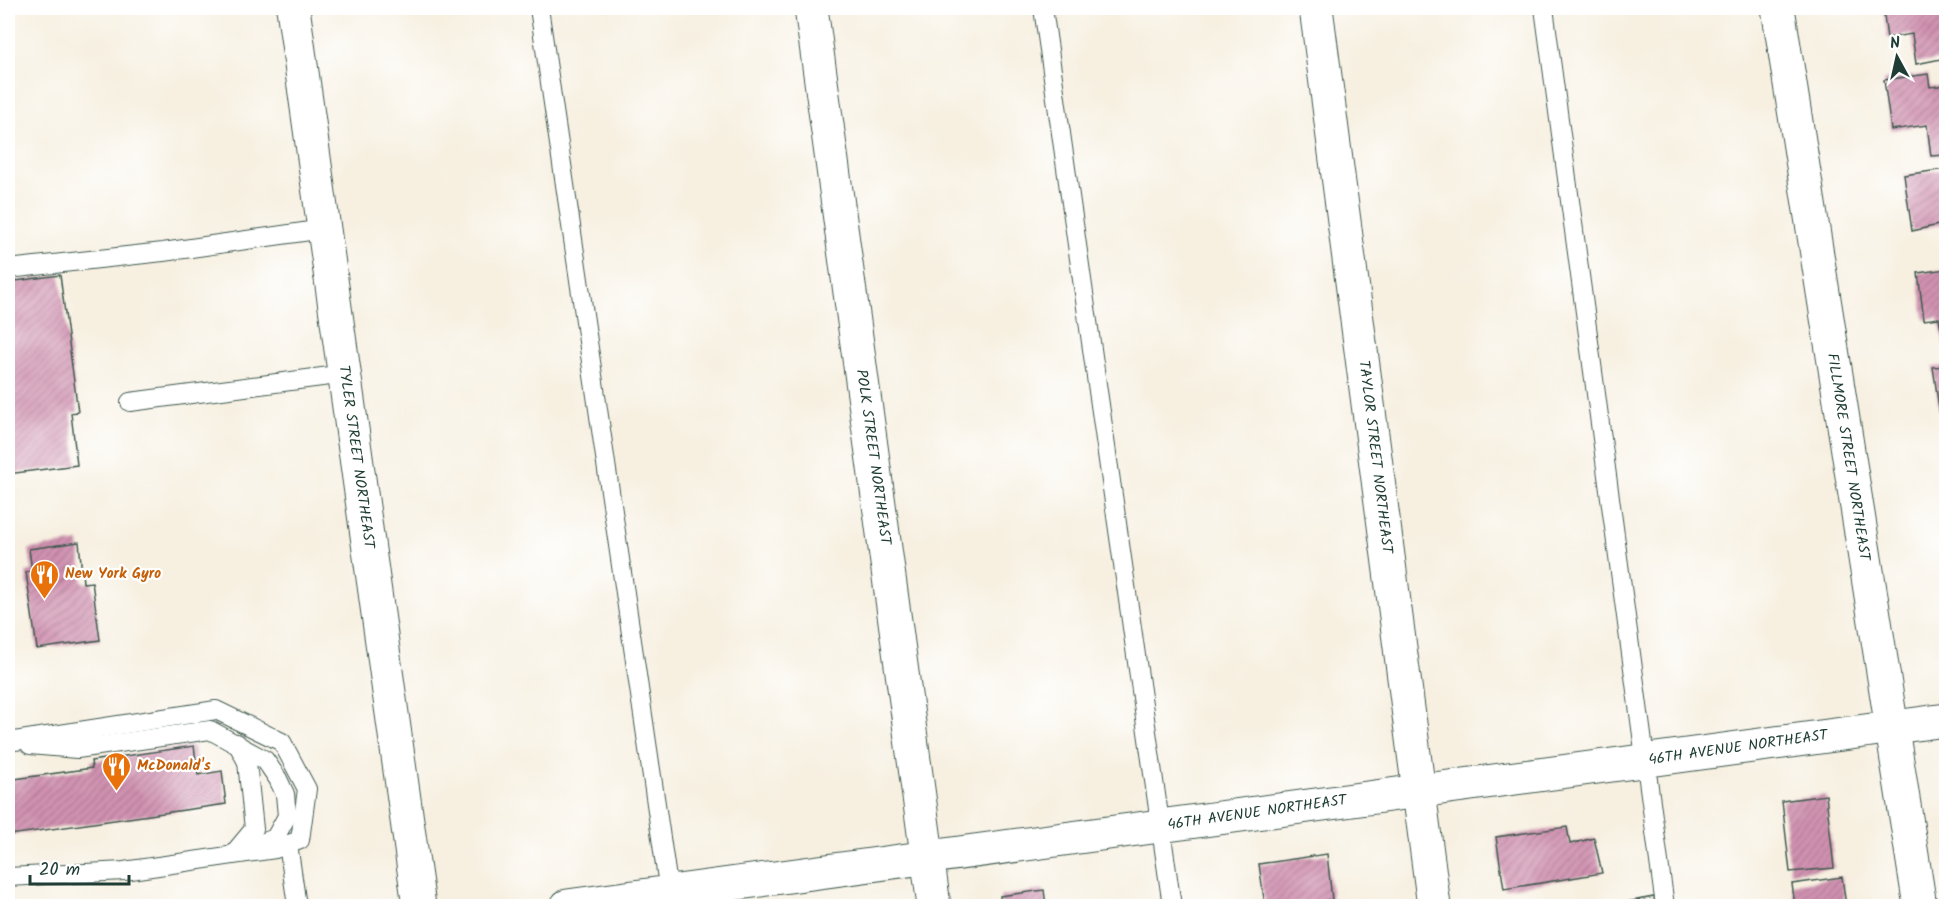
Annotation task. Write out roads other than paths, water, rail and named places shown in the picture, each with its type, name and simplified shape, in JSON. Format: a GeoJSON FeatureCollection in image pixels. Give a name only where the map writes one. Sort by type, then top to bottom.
{"type":"FeatureCollection","features":[{"type":"Feature","properties":{"kind":"street","name":"TYLER STREET NORTHEAST"},"geometry":{"type":"LineString","coordinates":[[293,8],[419,906]]}},
{"type":"Feature","properties":{"kind":"street","name":"POLK STREET NORTHEAST"},"geometry":{"type":"LineString","coordinates":[[811,8],[934,906]]}},
{"type":"Feature","properties":{"kind":"street","name":"TAYLOR STREET NORTHEAST"},"geometry":{"type":"LineString","coordinates":[[1316,8],[1434,906]]}},
{"type":"Feature","properties":{"kind":"street","name":"FILLMORE STREET NORTHEAST"},"geometry":{"type":"LineString","coordinates":[[1778,8],[1920,906]]}},
{"type":"Feature","properties":{"kind":"street","name":"46TH AVENUE NORTHEAST"},"geometry":{"type":"LineString","coordinates":[[567,906],[671,899],[928,858],[1947,720]]}},
{"type":"Feature","properties":{"kind":"lane"},"geometry":{"type":"LineString","coordinates":[[539,8],[671,899]]}},
{"type":"Feature","properties":{"kind":"lane"},"geometry":{"type":"LineString","coordinates":[[1043,8],[1172,906]]}},
{"type":"Feature","properties":{"kind":"lane"},"geometry":{"type":"LineString","coordinates":[[1544,8],[1665,906]]}},
{"type":"Feature","properties":{"kind":"lane"},"geometry":{"type":"LineString","coordinates":[[8,269],[163,252],[324,229]]}},
{"type":"Feature","properties":{"kind":"lane"},"geometry":{"type":"LineString","coordinates":[[130,402],[345,374]]}},
{"type":"Feature","properties":{"kind":"lane"},"geometry":{"type":"LineString","coordinates":[[8,743],[216,710],[282,742],[307,789],[300,840],[288,844],[233,855],[124,871],[8,877]]}},
{"type":"Feature","properties":{"kind":"lane"},"geometry":{"type":"LineString","coordinates":[[8,743],[77,749],[210,730],[237,743],[265,760],[278,778],[285,794],[287,816],[275,838],[233,855]]}},
{"type":"Feature","properties":{"kind":"lane"},"geometry":{"type":"LineString","coordinates":[[233,855],[254,829],[247,762],[237,743]]}},
{"type":"Feature","properties":{"kind":"lane"},"geometry":{"type":"LineString","coordinates":[[288,844],[297,906]]}},
{"type":"Feature","properties":{"kind":"place","name":"New York Gyro"},"geometry":{"type":"Point","coordinates":[44,600]}},
{"type":"Feature","properties":{"kind":"place","name":"McDonald's"},"geometry":{"type":"Point","coordinates":[116,792]}}]}
